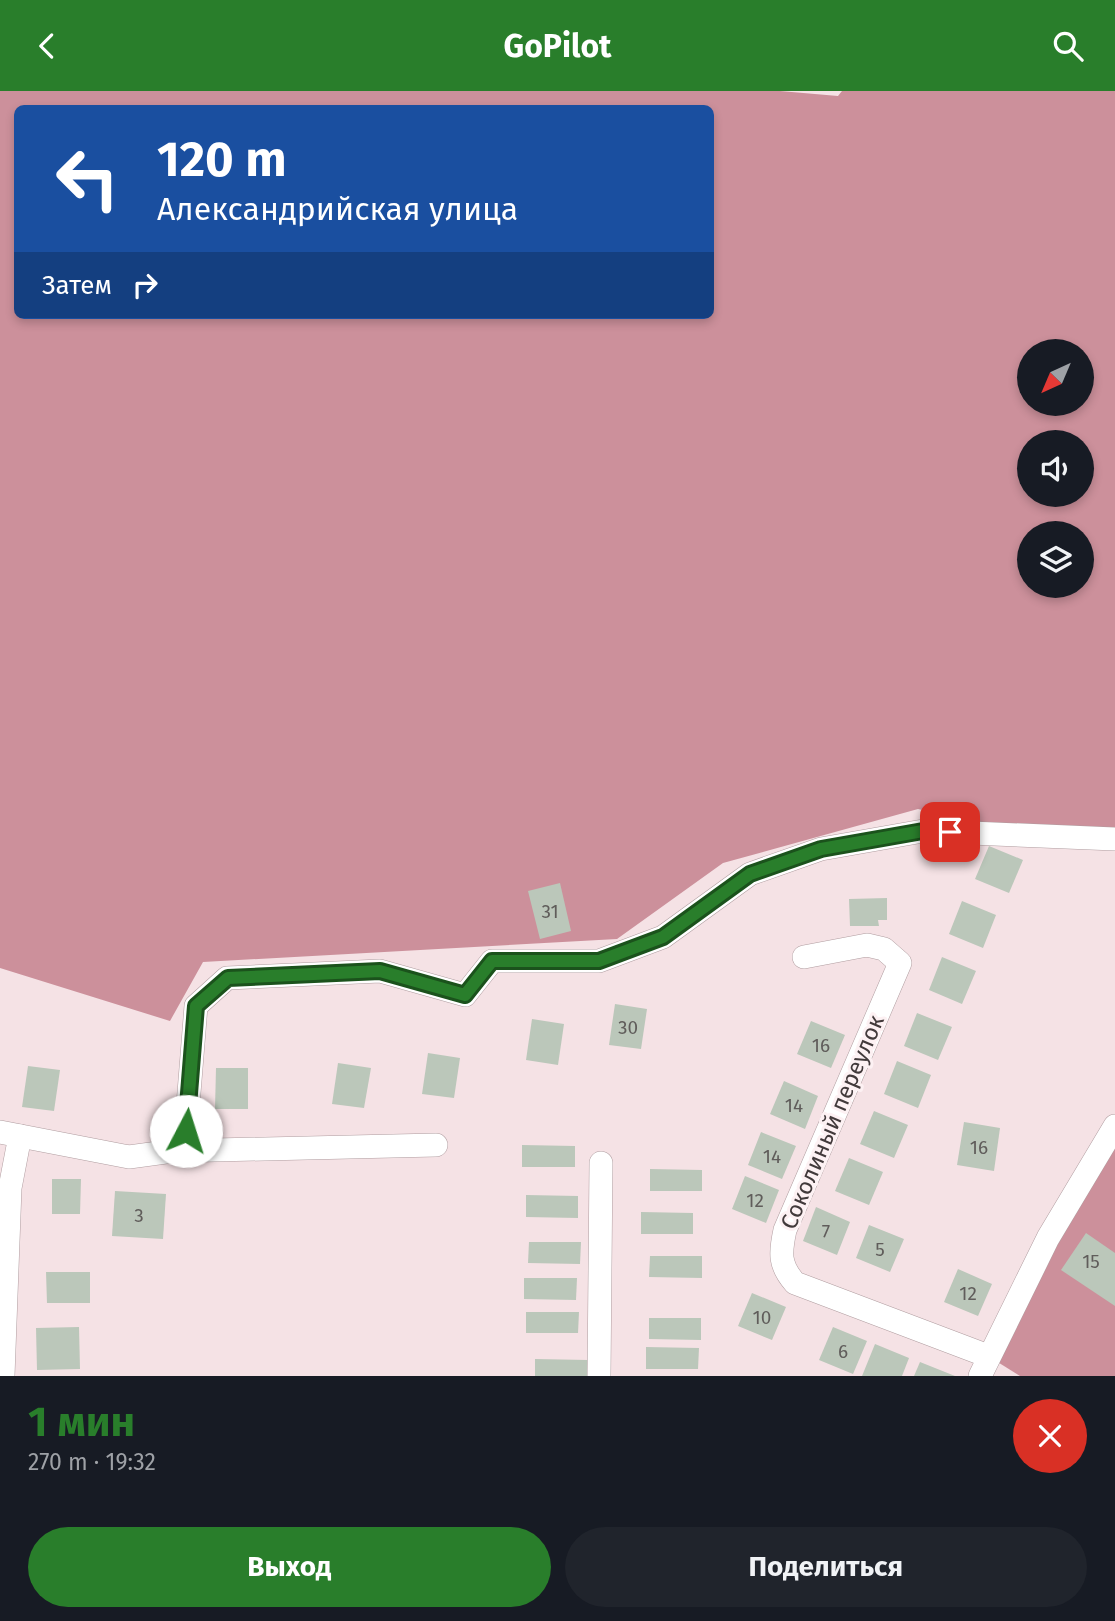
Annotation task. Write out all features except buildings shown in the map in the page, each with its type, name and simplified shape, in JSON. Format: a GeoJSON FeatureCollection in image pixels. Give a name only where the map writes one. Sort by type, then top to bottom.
{"type":"FeatureCollection","features":[{"type":"Feature","properties":{"kind":"street"},"geometry":{"type":"LineString","coordinates":[[173,1151],[186,1131],[196,1006],[228,978],[380,971],[465,995],[492,961],[599,961],[663,937],[750,874],[821,849],[923,831],[1115,839]]}},
{"type":"Feature","properties":{"kind":"street","name":"Соколиный переулок"},"geometry":{"type":"LineString","coordinates":[[804,957],[867,945],[884,949],[900,963],[785,1230],[780,1256],[785,1272],[795,1283],[984,1366]]}},
{"type":"Feature","properties":{"kind":"street"},"geometry":{"type":"LineString","coordinates":[[984,1366],[1048,1238],[1115,1126]]}},
{"type":"Feature","properties":{"kind":"street"},"geometry":{"type":"LineString","coordinates":[[3,1376],[10,1134],[129,1157],[173,1151],[436,1145]]}},
{"type":"Feature","properties":{"kind":"street"},"geometry":{"type":"LineString","coordinates":[[599,1376],[601,1163]]}},
{"type":"Feature","properties":{"kind":"shaded area"},"geometry":{"type":"Polygon","coordinates":[[[0,91],[780,91],[838,96],[842,91],[1115,91],[1115,835],[1060,842],[918,809],[723,863],[617,939],[203,962],[170,1021],[0,968],[0,91]]]}},
{"type":"Feature","properties":{"kind":"shaded area"},"geometry":{"type":"Polygon","coordinates":[[[1115,1126],[1115,1376],[1020,1376],[988,1356],[1115,1126]]]}},
{"type":"Feature","properties":{"kind":"route"},"geometry":{"type":"LineString","coordinates":[[186,1131],[196,1006],[228,978],[380,971],[465,995],[492,961],[599,961],[663,937],[750,874],[821,849],[923,831],[950,832]]}}]}
